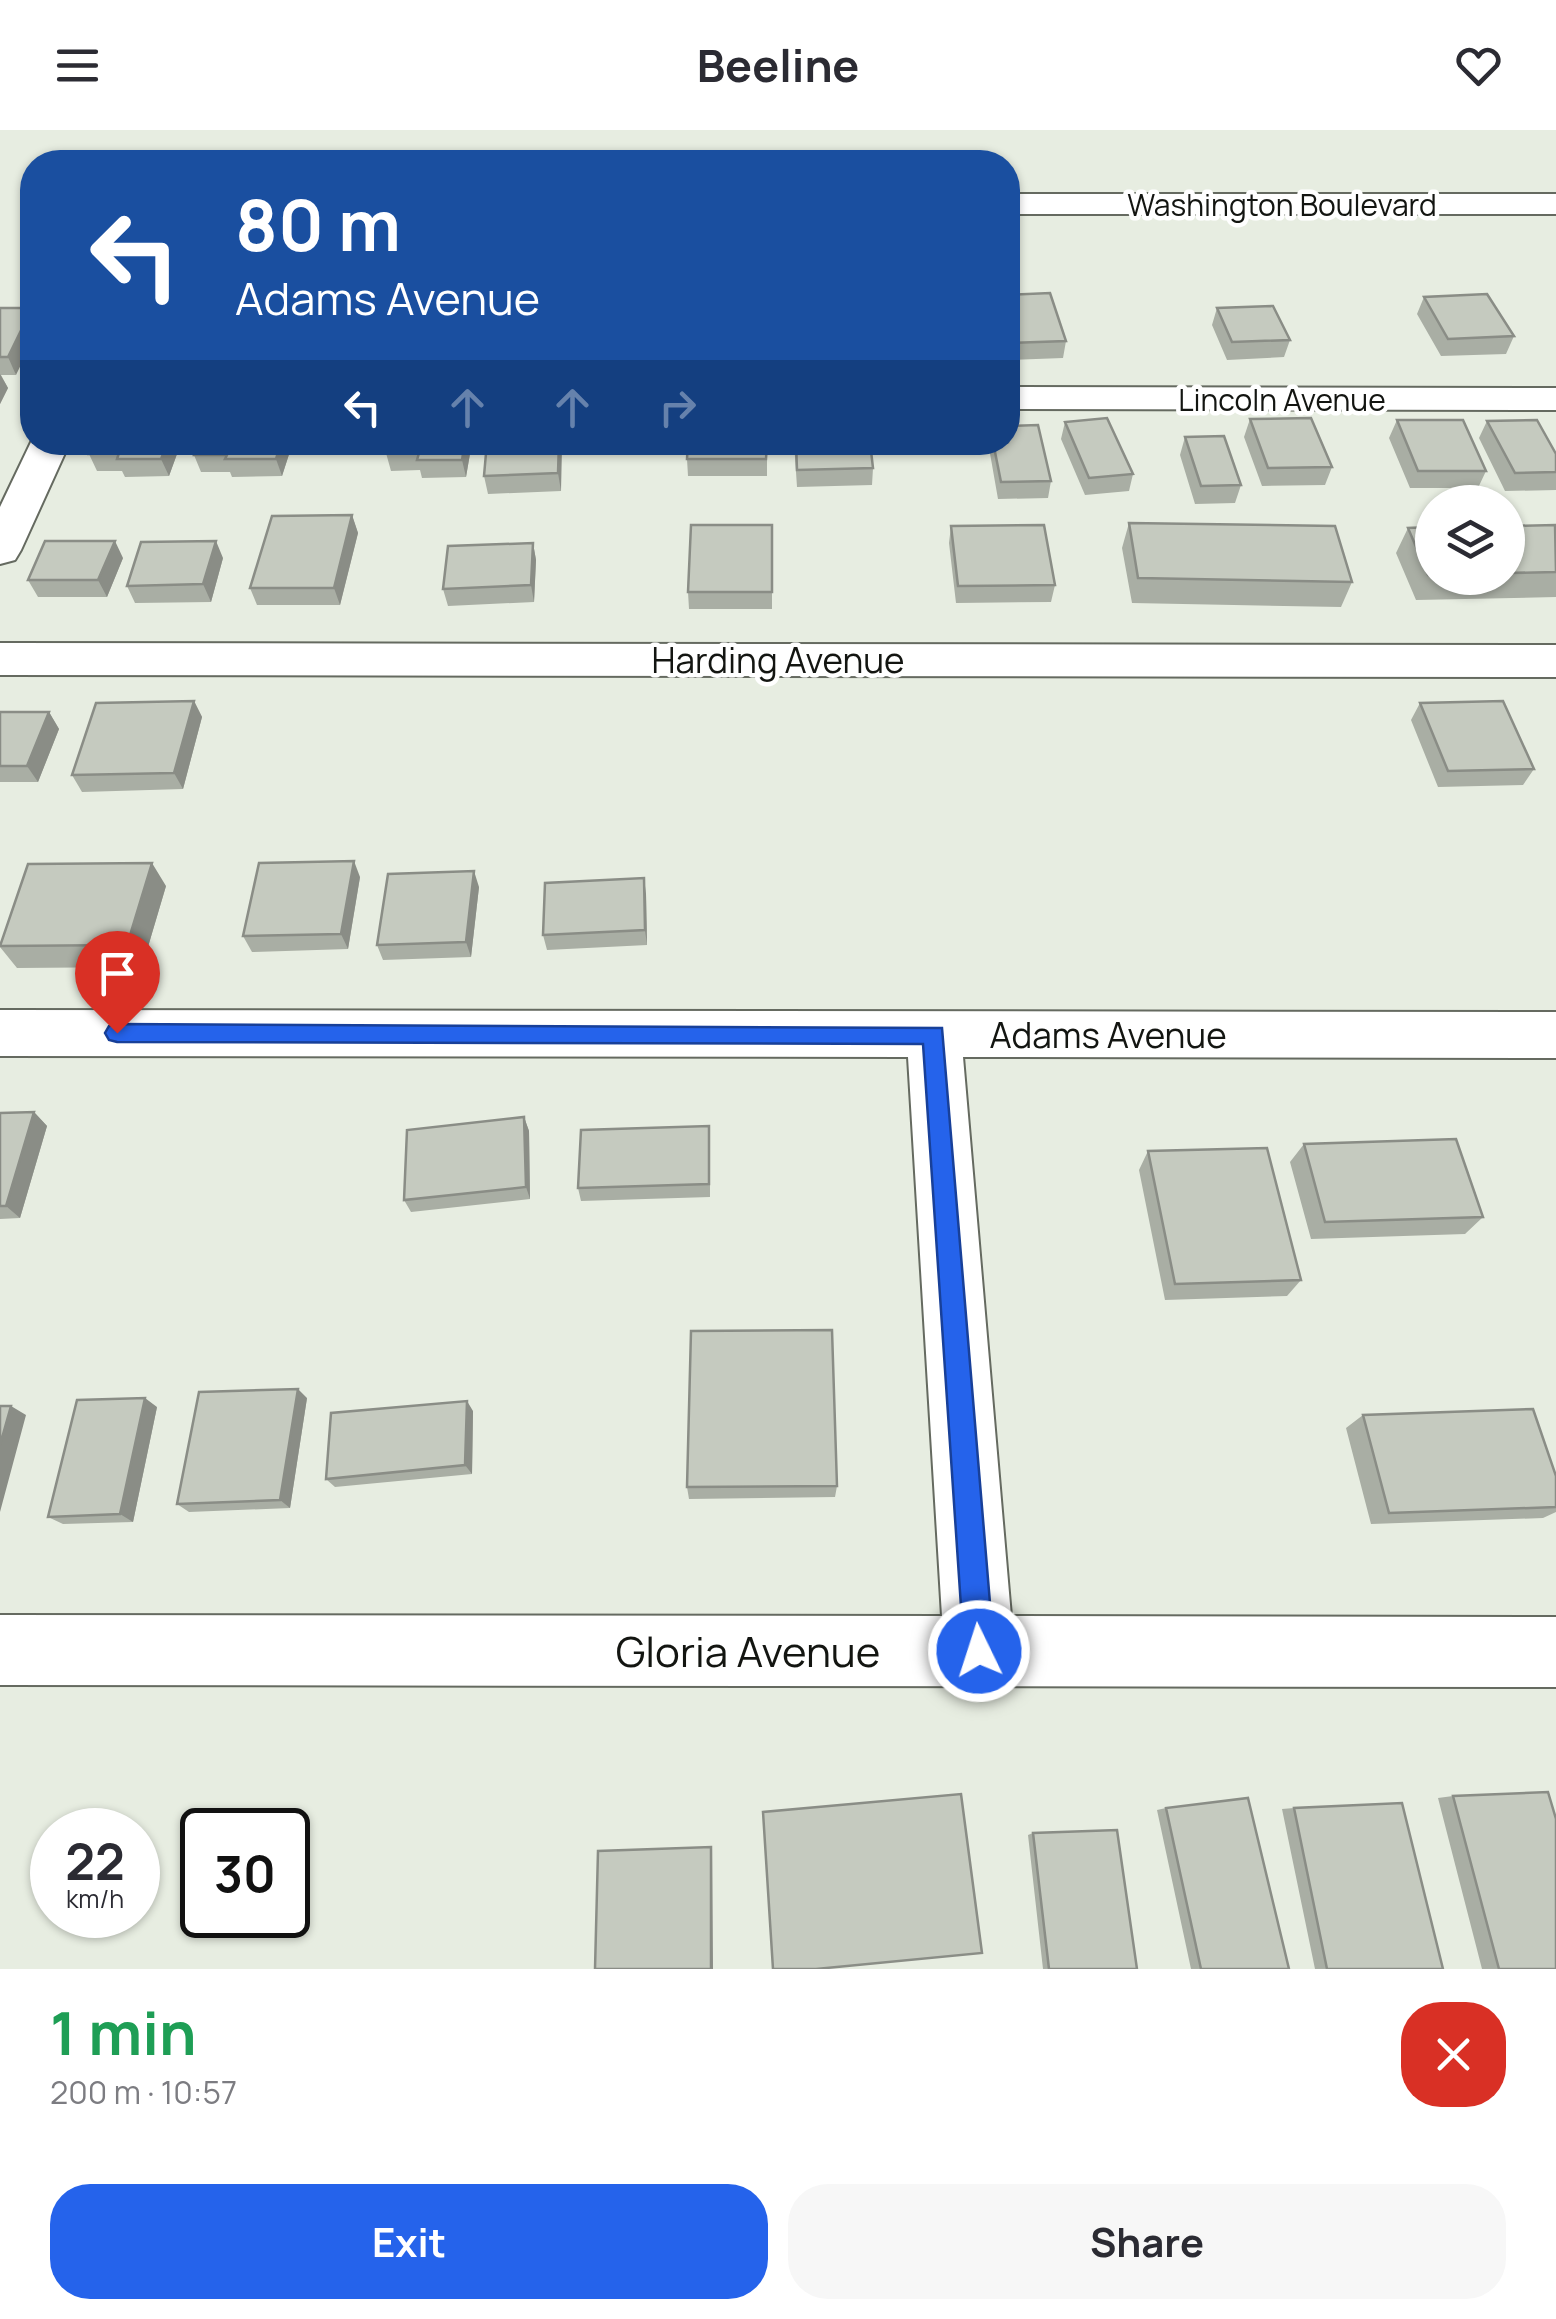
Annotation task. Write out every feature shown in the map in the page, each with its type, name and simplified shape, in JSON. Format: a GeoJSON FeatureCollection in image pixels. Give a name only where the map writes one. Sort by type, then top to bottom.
{"type":"FeatureCollection","features":[{"type":"Feature","properties":{"kind":"street","name":"Washington Boulevard"},"geometry":{"type":"LineString","coordinates":[[1020,204],[1556,204]]}},
{"type":"Feature","properties":{"kind":"street","name":"Lincoln Avenue"},"geometry":{"type":"LineString","coordinates":[[1020,398],[1556,399]]}},
{"type":"Feature","properties":{"kind":"street"},"geometry":{"type":"LineString","coordinates":[[0,550],[45,455]]}},
{"type":"Feature","properties":{"kind":"street","name":"Harding Avenue"},"geometry":{"type":"LineString","coordinates":[[0,660],[1556,661]]}},
{"type":"Feature","properties":{"kind":"street","name":"Adams Avenue"},"geometry":{"type":"LineString","coordinates":[[0,1033],[1556,1035]]}},
{"type":"Feature","properties":{"kind":"street"},"geometry":{"type":"LineString","coordinates":[[934,1034],[979,1651]]}},
{"type":"Feature","properties":{"kind":"street","name":"Gloria Avenue"},"geometry":{"type":"LineString","coordinates":[[0,1650],[1556,1652]]}},
{"type":"Feature","properties":{"kind":"building"},"geometry":{"type":"Polygon","coordinates":[[[1050,293],[1066,341],[1020,343],[1020,294],[1050,293]]]}},
{"type":"Feature","properties":{"kind":"building"},"geometry":{"type":"Polygon","coordinates":[[[1487,294],[1514,336],[1448,339],[1424,297],[1487,294]]]}},
{"type":"Feature","properties":{"kind":"building"},"geometry":{"type":"Polygon","coordinates":[[[1273,306],[1290,340],[1232,342],[1217,308],[1273,306]]]}},
{"type":"Feature","properties":{"kind":"building"},"geometry":{"type":"Polygon","coordinates":[[[0,308],[20,308],[20,332],[8,357],[0,357],[0,308]]]}},
{"type":"Feature","properties":{"kind":"building"},"geometry":{"type":"Polygon","coordinates":[[[1107,418],[1133,474],[1089,478],[1065,422],[1107,418]]]}},
{"type":"Feature","properties":{"kind":"building"},"geometry":{"type":"Polygon","coordinates":[[[1311,418],[1332,467],[1268,468],[1250,419],[1311,418]]]}},
{"type":"Feature","properties":{"kind":"building"},"geometry":{"type":"Polygon","coordinates":[[[1397,420],[1463,420],[1486,471],[1418,471],[1397,420]]]}},
{"type":"Feature","properties":{"kind":"building"},"geometry":{"type":"Polygon","coordinates":[[[1537,420],[1556,454],[1556,472],[1515,473],[1487,421],[1537,420]]]}},
{"type":"Feature","properties":{"kind":"building"},"geometry":{"type":"Polygon","coordinates":[[[1038,425],[1051,481],[1001,482],[996,455],[1020,455],[1020,426],[1038,425]]]}},
{"type":"Feature","properties":{"kind":"building"},"geometry":{"type":"Polygon","coordinates":[[[1224,436],[1241,485],[1201,486],[1185,437],[1224,436]]]}},
{"type":"Feature","properties":{"kind":"building"},"geometry":{"type":"Polygon","coordinates":[[[118,455],[163,455],[161,459],[117,459],[118,455]]]}},
{"type":"Feature","properties":{"kind":"building"},"geometry":{"type":"Polygon","coordinates":[[[227,455],[277,455],[276,459],[225,459],[227,455]]]}},
{"type":"Feature","properties":{"kind":"building"},"geometry":{"type":"Polygon","coordinates":[[[418,455],[463,455],[462,460],[417,460],[418,455]]]}},
{"type":"Feature","properties":{"kind":"building"},"geometry":{"type":"Polygon","coordinates":[[[486,455],[559,455],[558,473],[484,476],[486,455]]]}},
{"type":"Feature","properties":{"kind":"building"},"geometry":{"type":"Polygon","coordinates":[[[687,455],[766,455],[766,459],[687,459],[687,455]]]}},
{"type":"Feature","properties":{"kind":"building"},"geometry":{"type":"Polygon","coordinates":[[[796,455],[872,455],[873,468],[797,470],[796,455]]]}},
{"type":"Feature","properties":{"kind":"building"},"geometry":{"type":"Polygon","coordinates":[[[352,515],[334,588],[250,588],[272,516],[352,515]]]}},
{"type":"Feature","properties":{"kind":"building"},"geometry":{"type":"Polygon","coordinates":[[[1129,523],[1335,526],[1352,582],[1138,578],[1129,523]]]}},
{"type":"Feature","properties":{"kind":"building"},"geometry":{"type":"Polygon","coordinates":[[[691,525],[772,525],[772,592],[688,592],[691,525]]]}},
{"type":"Feature","properties":{"kind":"building"},"geometry":{"type":"Polygon","coordinates":[[[1044,525],[1055,585],[958,586],[951,526],[1044,525]]]}},
{"type":"Feature","properties":{"kind":"building"},"geometry":{"type":"Polygon","coordinates":[[[1555,525],[1556,572],[1525,573],[1525,526],[1555,525]]]}},
{"type":"Feature","properties":{"kind":"building"},"geometry":{"type":"Polygon","coordinates":[[[45,541],[115,541],[98,580],[28,580],[45,541]]]}},
{"type":"Feature","properties":{"kind":"building"},"geometry":{"type":"Polygon","coordinates":[[[216,541],[203,584],[127,586],[141,542],[216,541]]]}},
{"type":"Feature","properties":{"kind":"building"},"geometry":{"type":"Polygon","coordinates":[[[533,543],[531,585],[443,589],[448,546],[533,543]]]}},
{"type":"Feature","properties":{"kind":"building"},"geometry":{"type":"Polygon","coordinates":[[[194,701],[174,773],[72,775],[96,703],[194,701]]]}},
{"type":"Feature","properties":{"kind":"building"},"geometry":{"type":"Polygon","coordinates":[[[1503,701],[1534,769],[1448,771],[1420,703],[1503,701]]]}},
{"type":"Feature","properties":{"kind":"building"},"geometry":{"type":"Polygon","coordinates":[[[0,712],[49,712],[27,766],[0,766],[0,712]]]}},
{"type":"Feature","properties":{"kind":"building"},"geometry":{"type":"Polygon","coordinates":[[[354,861],[341,934],[243,936],[259,863],[354,861]]]}},
{"type":"Feature","properties":{"kind":"building"},"geometry":{"type":"Polygon","coordinates":[[[152,863],[127,945],[0,946],[28,864],[152,863]]]}},
{"type":"Feature","properties":{"kind":"building"},"geometry":{"type":"Polygon","coordinates":[[[474,871],[466,942],[377,945],[388,874],[474,871]]]}},
{"type":"Feature","properties":{"kind":"building"},"geometry":{"type":"Polygon","coordinates":[[[644,878],[645,930],[543,935],[545,883],[644,878]]]}},
{"type":"Feature","properties":{"kind":"building"},"geometry":{"type":"Polygon","coordinates":[[[34,1112],[6,1206],[0,1206],[0,1113],[34,1112]]]}},
{"type":"Feature","properties":{"kind":"building"},"geometry":{"type":"Polygon","coordinates":[[[524,1117],[526,1187],[404,1200],[407,1130],[524,1117]]]}},
{"type":"Feature","properties":{"kind":"building"},"geometry":{"type":"Polygon","coordinates":[[[709,1126],[709,1184],[578,1188],[581,1130],[709,1126]]]}},
{"type":"Feature","properties":{"kind":"building"},"geometry":{"type":"Polygon","coordinates":[[[1456,1139],[1483,1217],[1325,1222],[1304,1144],[1456,1139]]]}},
{"type":"Feature","properties":{"kind":"building"},"geometry":{"type":"Polygon","coordinates":[[[1267,1148],[1301,1280],[1175,1284],[1148,1151],[1267,1148]]]}},
{"type":"Feature","properties":{"kind":"building"},"geometry":{"type":"Polygon","coordinates":[[[832,1330],[837,1486],[687,1487],[691,1331],[832,1330]]]}},
{"type":"Feature","properties":{"kind":"building"},"geometry":{"type":"Polygon","coordinates":[[[298,1389],[280,1500],[177,1504],[199,1392],[298,1389]]]}},
{"type":"Feature","properties":{"kind":"building"},"geometry":{"type":"Polygon","coordinates":[[[145,1398],[120,1514],[48,1517],[77,1400],[145,1398]]]}},
{"type":"Feature","properties":{"kind":"building"},"geometry":{"type":"Polygon","coordinates":[[[467,1401],[465,1465],[326,1479],[331,1413],[467,1401]]]}},
{"type":"Feature","properties":{"kind":"building"},"geometry":{"type":"Polygon","coordinates":[[[0,1406],[11,1406],[0,1445],[0,1406]]]}},
{"type":"Feature","properties":{"kind":"building"},"geometry":{"type":"Polygon","coordinates":[[[1533,1409],[1556,1476],[1556,1507],[1389,1513],[1363,1415],[1533,1409]]]}},
{"type":"Feature","properties":{"kind":"building"},"geometry":{"type":"Polygon","coordinates":[[[1548,1792],[1556,1819],[1556,1969],[1499,1969],[1453,1796],[1548,1792]]]}},
{"type":"Feature","properties":{"kind":"building"},"geometry":{"type":"Polygon","coordinates":[[[961,1794],[982,1953],[816,1969],[773,1969],[763,1812],[961,1794]]]}},
{"type":"Feature","properties":{"kind":"building"},"geometry":{"type":"Polygon","coordinates":[[[1248,1798],[1289,1969],[1201,1969],[1166,1808],[1248,1798]]]}},
{"type":"Feature","properties":{"kind":"building"},"geometry":{"type":"Polygon","coordinates":[[[1402,1803],[1443,1969],[1327,1969],[1294,1808],[1402,1803]]]}},
{"type":"Feature","properties":{"kind":"building"},"geometry":{"type":"Polygon","coordinates":[[[1117,1830],[1137,1969],[1049,1969],[1033,1833],[1117,1830]]]}},
{"type":"Feature","properties":{"kind":"building"},"geometry":{"type":"Polygon","coordinates":[[[711,1847],[711,1969],[595,1969],[598,1851],[711,1847]]]}},
{"type":"Feature","properties":{"kind":"route"},"geometry":{"type":"LineString","coordinates":[[117,1033],[934,1034],[979,1651]]}}]}
